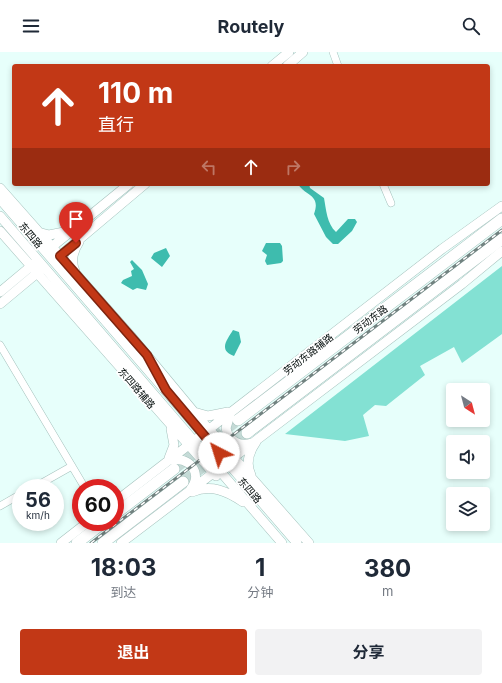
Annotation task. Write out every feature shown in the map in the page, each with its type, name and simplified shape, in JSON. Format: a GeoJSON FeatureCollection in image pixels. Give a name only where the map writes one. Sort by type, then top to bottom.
{"type":"FeatureCollection","features":[{"type":"Feature","properties":{"kind":"highway","name":"劳动东路"},"geometry":{"type":"LineString","coordinates":[[236,413],[502,219]]}},
{"type":"Feature","properties":{"kind":"highway","name":"劳动东路"},"geometry":{"type":"LineString","coordinates":[[250,438],[502,239]]}},
{"type":"Feature","properties":{"kind":"highway"},"geometry":{"type":"LineString","coordinates":[[124,506],[169,465]]}},
{"type":"Feature","properties":{"kind":"highway"},"geometry":{"type":"LineString","coordinates":[[103,543],[186,486]]}},
{"type":"Feature","properties":{"kind":"highway"},"geometry":{"type":"LineString","coordinates":[[77,543],[92,531]]}},
{"type":"Feature","properties":{"kind":"main road"},"geometry":{"type":"LineString","coordinates":[[274,64],[289,52]]}},
{"type":"Feature","properties":{"kind":"main road"},"geometry":{"type":"LineString","coordinates":[[289,64],[303,52]]}},
{"type":"Feature","properties":{"kind":"main road"},"geometry":{"type":"LineString","coordinates":[[0,292],[75,227],[126,186]]}},
{"type":"Feature","properties":{"kind":"main road"},"geometry":{"type":"LineString","coordinates":[[0,304],[83,237],[143,186]]}},
{"type":"Feature","properties":{"kind":"main road"},"geometry":{"type":"LineString","coordinates":[[0,188],[37,231],[49,250]]}},
{"type":"Feature","properties":{"kind":"main road","name":"东四路"},"geometry":{"type":"LineString","coordinates":[[0,199],[19,221],[49,250],[175,401],[206,432]]}},
{"type":"Feature","properties":{"kind":"main road","name":"劳动东路辅路"},"geometry":{"type":"LineString","coordinates":[[124,496],[169,465],[191,443],[236,413],[436,254],[502,206]]}},
{"type":"Feature","properties":{"kind":"main road","name":"东四路"},"geometry":{"type":"LineString","coordinates":[[0,216],[34,263]]}},
{"type":"Feature","properties":{"kind":"main road"},"geometry":{"type":"LineString","coordinates":[[19,221],[37,231],[49,235],[67,232],[75,227]]}},
{"type":"Feature","properties":{"kind":"main road","name":"东四路辅路"},"geometry":{"type":"LineString","coordinates":[[0,231],[13,246],[41,270],[52,288],[167,423],[191,443]]}},
{"type":"Feature","properties":{"kind":"main road"},"geometry":{"type":"LineString","coordinates":[[79,277],[72,261],[76,247],[83,237]]}},
{"type":"Feature","properties":{"kind":"main road"},"geometry":{"type":"LineString","coordinates":[[13,246],[20,263],[19,272],[14,281]]}},
{"type":"Feature","properties":{"kind":"main road"},"geometry":{"type":"LineString","coordinates":[[252,478],[248,465],[249,453],[262,435],[462,284],[502,251]]}},
{"type":"Feature","properties":{"kind":"main road"},"geometry":{"type":"LineString","coordinates":[[56,258],[79,277],[194,412],[206,432],[230,460],[252,478],[309,543]]}},
{"type":"Feature","properties":{"kind":"main road","name":"东四路"},"geometry":{"type":"LineString","coordinates":[[41,270],[72,300],[191,443],[282,543]]}},
{"type":"Feature","properties":{"kind":"main road"},"geometry":{"type":"LineString","coordinates":[[15,291],[28,284],[38,283],[52,288],[72,300]]}},
{"type":"Feature","properties":{"kind":"main road"},"geometry":{"type":"LineString","coordinates":[[88,319],[107,353]]}},
{"type":"Feature","properties":{"kind":"main road"},"geometry":{"type":"LineString","coordinates":[[151,360],[166,390]]}},
{"type":"Feature","properties":{"kind":"main road"},"geometry":{"type":"LineString","coordinates":[[175,401],[202,415],[216,416],[236,413]]}},
{"type":"Feature","properties":{"kind":"main road"},"geometry":{"type":"LineString","coordinates":[[236,413],[226,428],[230,438],[241,444],[250,438],[262,435]]}},
{"type":"Feature","properties":{"kind":"main road"},"geometry":{"type":"LineString","coordinates":[[167,423],[174,435],[174,444],[169,465]]}},
{"type":"Feature","properties":{"kind":"main road"},"geometry":{"type":"LineString","coordinates":[[180,498],[186,486],[216,471],[230,460],[250,438]]}},
{"type":"Feature","properties":{"kind":"main road"},"geometry":{"type":"LineString","coordinates":[[169,465],[182,459],[193,468],[194,483],[186,486]]}},
{"type":"Feature","properties":{"kind":"main road","name":"东四路"},"geometry":{"type":"LineString","coordinates":[[230,460],[243,481],[296,541]]}},
{"type":"Feature","properties":{"kind":"main road"},"geometry":{"type":"LineString","coordinates":[[243,481],[237,478],[233,480],[234,492],[275,543]]}},
{"type":"Feature","properties":{"kind":"main road"},"geometry":{"type":"LineString","coordinates":[[121,543],[180,498],[204,488],[234,492]]}},
{"type":"Feature","properties":{"kind":"main road"},"geometry":{"type":"LineString","coordinates":[[279,508],[296,541]]}},
{"type":"Feature","properties":{"kind":"main road"},"geometry":{"type":"LineString","coordinates":[[267,526],[275,543]]}},
{"type":"Feature","properties":{"kind":"main road"},"geometry":{"type":"LineString","coordinates":[[60,543],[76,531]]}},
{"type":"Feature","properties":{"kind":"street"},"geometry":{"type":"LineString","coordinates":[[332,52],[337,64]]}},
{"type":"Feature","properties":{"kind":"street"},"geometry":{"type":"LineString","coordinates":[[384,186],[391,203]]}},
{"type":"Feature","properties":{"kind":"street"},"geometry":{"type":"LineString","coordinates":[[0,346],[80,479]]}},
{"type":"Feature","properties":{"kind":"street"},"geometry":{"type":"LineString","coordinates":[[49,479],[72,466]]}},
{"type":"Feature","properties":{"kind":"street"},"geometry":{"type":"LineString","coordinates":[[0,506],[12,499]]}},
{"type":"Feature","properties":{"kind":"shaded area"},"geometry":{"type":"Polygon","coordinates":[[[300,186],[310,186],[310,188],[324,198],[329,221],[336,232],[348,219],[355,219],[357,222],[352,231],[338,244],[333,244],[326,237],[314,214],[316,203],[314,199],[300,186]]]}},
{"type":"Feature","properties":{"kind":"shaded area"},"geometry":{"type":"Polygon","coordinates":[[[266,243],[280,243],[282,246],[283,261],[281,263],[267,265],[265,261],[267,255],[262,251],[266,243]]]}},
{"type":"Feature","properties":{"kind":"shaded area"},"geometry":{"type":"Polygon","coordinates":[[[166,248],[170,256],[162,267],[151,258],[154,253],[166,248]]]}},
{"type":"Feature","properties":{"kind":"shaded area"},"geometry":{"type":"Polygon","coordinates":[[[132,260],[142,270],[148,284],[146,290],[137,288],[133,290],[121,283],[123,280],[132,276],[131,271],[134,269],[130,262],[132,260]]]}},
{"type":"Feature","properties":{"kind":"shaded area"},"geometry":{"type":"Polygon","coordinates":[[[502,266],[502,334],[462,363],[454,347],[420,366],[425,375],[386,406],[375,405],[363,415],[369,436],[345,441],[285,434],[502,266]]]}},
{"type":"Feature","properties":{"kind":"shaded area"},"geometry":{"type":"Polygon","coordinates":[[[233,330],[239,332],[241,342],[234,356],[229,354],[225,348],[226,341],[233,330]]]}},
{"type":"Feature","properties":{"kind":"tunnel"},"geometry":{"type":"LineString","coordinates":[[174,469],[238,420]]}},
{"type":"Feature","properties":{"kind":"tunnel"},"geometry":{"type":"LineString","coordinates":[[183,482],[247,433]]}},
{"type":"Feature","properties":{"kind":"railway"},"geometry":{"type":"LineString","coordinates":[[91,543],[502,230]]}},
{"type":"Feature","properties":{"kind":"route"},"geometry":{"type":"LineString","coordinates":[[76,243],[60,256],[147,355],[166,390],[219,453]]}}]}
